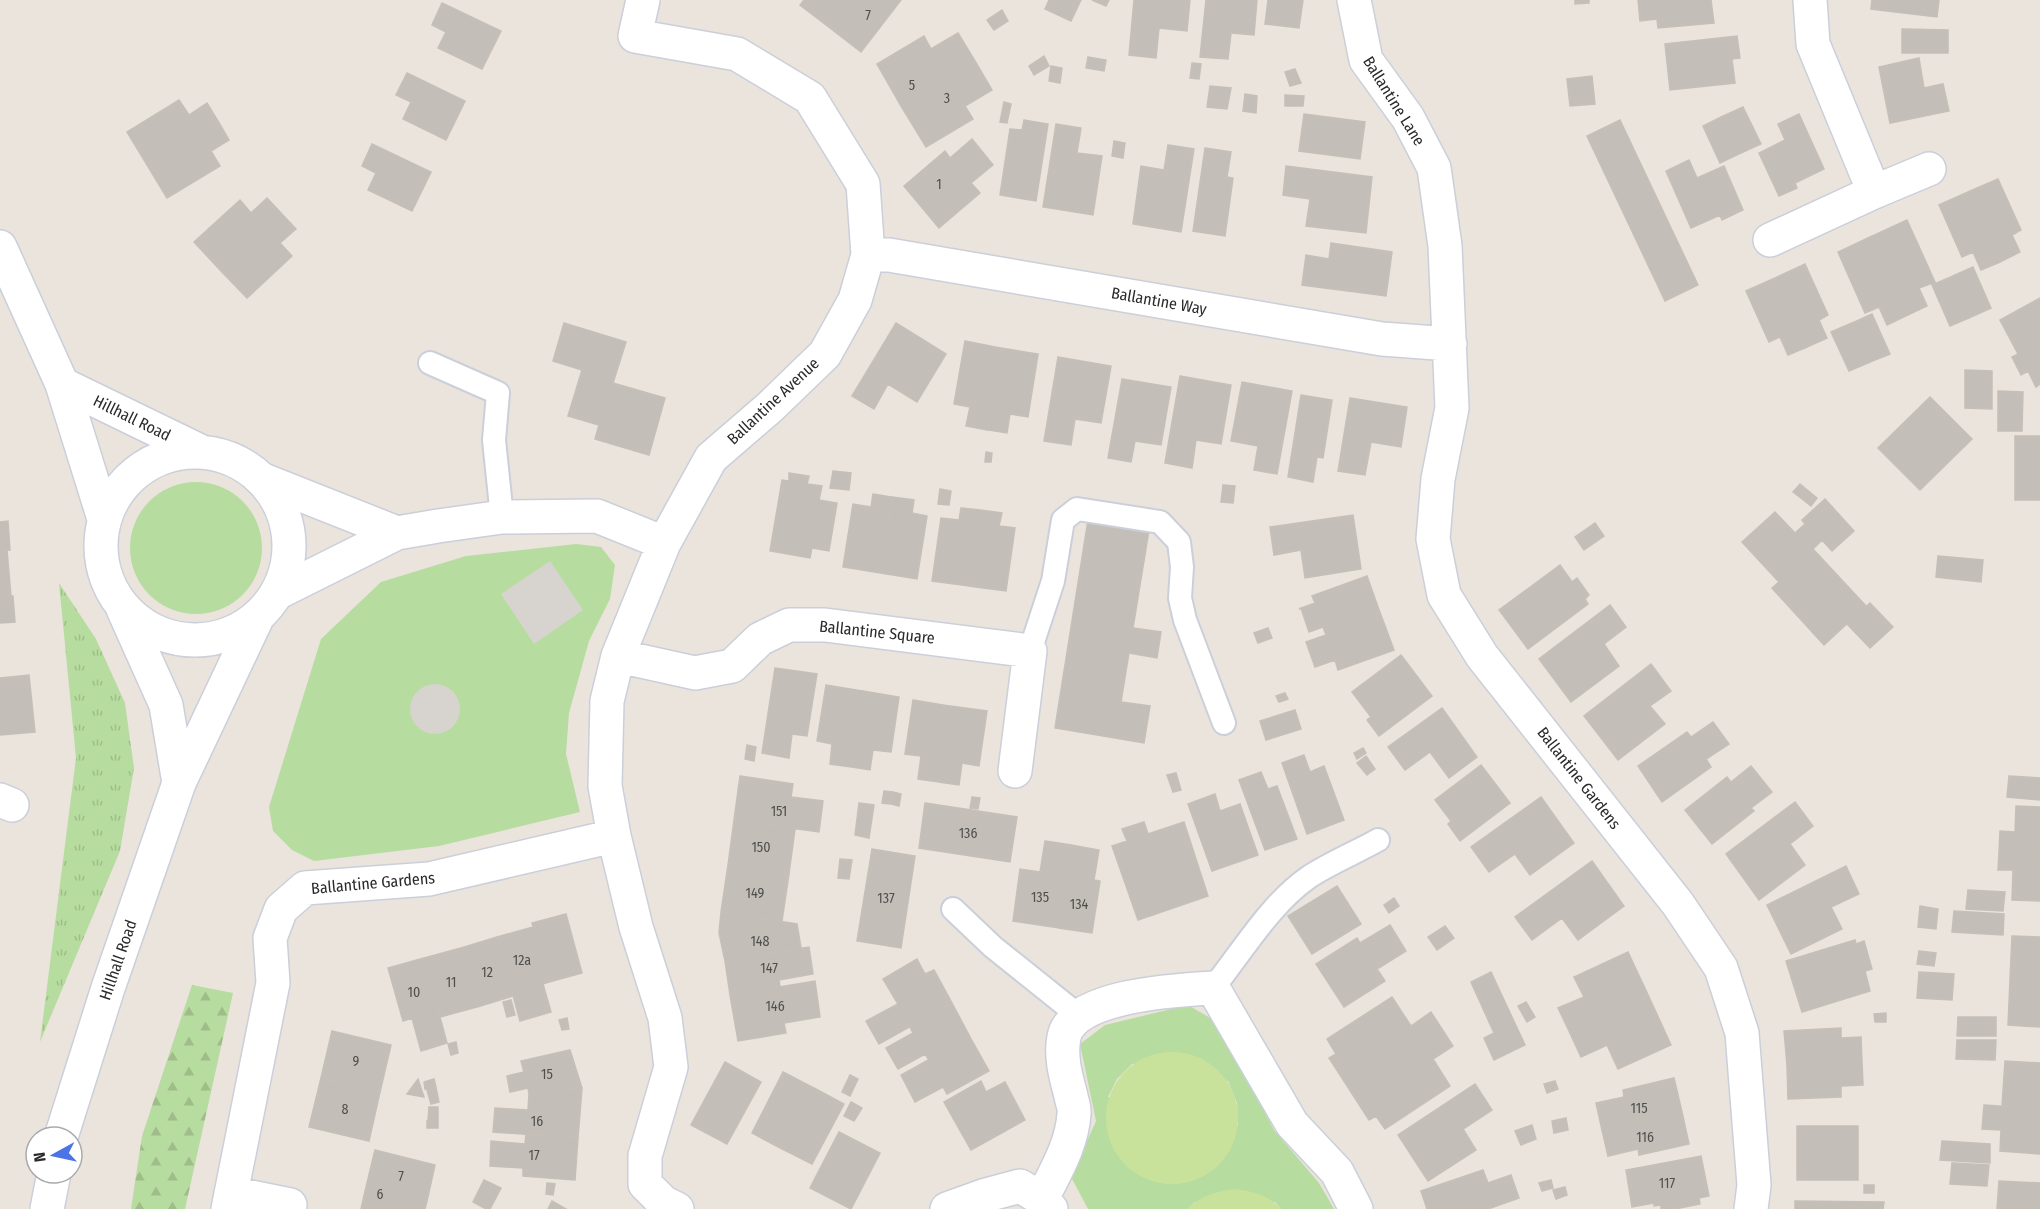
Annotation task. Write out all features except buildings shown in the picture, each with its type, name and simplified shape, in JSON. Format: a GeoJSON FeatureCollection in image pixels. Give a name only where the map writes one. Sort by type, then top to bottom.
{"type":"FeatureCollection","features":[{"type":"Feature","properties":{"kind":"street","name":"Ballantine Avenue"},"geometry":{"type":"LineString","coordinates":[[643,0],[635,36],[737,54],[810,98],[863,184],[868,255],[855,300],[825,354],[769,408],[711,458],[664,543]]}},
{"type":"Feature","properties":{"kind":"street","name":"Ballantine Lane"},"geometry":{"type":"LineString","coordinates":[[1354,0],[1365,60],[1408,118],[1434,168],[1445,246],[1450,344]]}},
{"type":"Feature","properties":{"kind":"street"},"geometry":{"type":"LineString","coordinates":[[1810,0],[1813,44],[1874,192]]}},
{"type":"Feature","properties":{"kind":"street"},"geometry":{"type":"LineString","coordinates":[[1770,240],[1929,169]]}},
{"type":"Feature","properties":{"kind":"street","name":"Hillhall Road"},"geometry":{"type":"LineString","coordinates":[[0,247],[62,384],[104,519]]}},
{"type":"Feature","properties":{"kind":"street","name":"Ballantine Way"},"geometry":{"type":"LineString","coordinates":[[868,255],[889,255],[1382,339],[1450,344]]}},
{"type":"Feature","properties":{"kind":"street","name":"Ballantine Gardens"},"geometry":{"type":"LineString","coordinates":[[1450,344],[1452,408],[1438,479],[1433,539],[1444,595],[1482,656],[1678,904],[1720,968],[1742,1033],[1754,1185],[1751,1209]]}},
{"type":"Feature","properties":{"kind":"street","name":"Hillhall Road"},"geometry":{"type":"LineString","coordinates":[[62,384],[202,452]]}},
{"type":"Feature","properties":{"kind":"street"},"geometry":{"type":"LineString","coordinates":[[397,533],[261,479],[234,460],[202,452],[170,455],[141,469],[118,490],[104,519],[100,549],[107,580],[122,607],[146,627],[175,639],[206,640],[234,632],[267,605],[397,533],[502,517],[597,516],[664,543],[618,656],[607,701],[605,786],[614,836],[636,927],[665,1018],[671,1067],[645,1156],[645,1184],[663,1202],[677,1209]]}},
{"type":"Feature","properties":{"kind":"street"},"geometry":{"type":"LineString","coordinates":[[261,479],[279,506],[288,537],[287,566],[267,605]]}},
{"type":"Feature","properties":{"kind":"street","name":"Hillhall Road"},"geometry":{"type":"LineString","coordinates":[[65,1125],[108,988],[179,783],[267,605]]}},
{"type":"Feature","properties":{"kind":"street","name":"Hillhall Road"},"geometry":{"type":"LineString","coordinates":[[122,607],[166,705],[179,783]]}},
{"type":"Feature","properties":{"kind":"street","name":"Ballantine Square"},"geometry":{"type":"LineString","coordinates":[[618,656],[695,673],[732,666],[760,639],[789,625],[825,625],[1030,651]]}},
{"type":"Feature","properties":{"kind":"street"},"geometry":{"type":"LineString","coordinates":[[1015,771],[1030,651]]}},
{"type":"Feature","properties":{"kind":"street","name":"Ballantine Gardens"},"geometry":{"type":"LineString","coordinates":[[290,1205],[229,1201],[273,983],[270,938],[282,909],[305,888],[429,879],[614,836]]}},
{"type":"Feature","properties":{"kind":"street"},"geometry":{"type":"LineString","coordinates":[[947,1209],[1020,1186],[1047,1204],[1069,1144],[1075,1112],[1063,1063],[1064,1035],[1078,1015],[1119,1000],[1161,991],[1213,988],[1292,1124],[1337,1172],[1356,1209]]}},
{"type":"Feature","properties":{"kind":"street"},"geometry":{"type":"LineString","coordinates":[[47,1209],[52,1185]]}},
{"type":"Feature","properties":{"kind":"lane"},"geometry":{"type":"LineString","coordinates":[[430,363],[498,393],[494,440],[502,517]]}},
{"type":"Feature","properties":{"kind":"lane"},"geometry":{"type":"LineString","coordinates":[[1030,651],[1053,581],[1063,520],[1077,509],[1160,522],[1179,542],[1182,567],[1180,598],[1185,620],[1224,723]]}},
{"type":"Feature","properties":{"kind":"lane"},"geometry":{"type":"LineString","coordinates":[[1213,988],[1264,921],[1289,893],[1309,877],[1378,840]]}},
{"type":"Feature","properties":{"kind":"lane"},"geometry":{"type":"LineString","coordinates":[[953,909],[993,947],[1078,1015]]}},
{"type":"Feature","properties":{"kind":"green space"},"geometry":{"type":"Polygon","coordinates":[[[196,482],[221,487],[243,501],[257,523],[262,548],[257,573],[243,595],[221,609],[196,614],[171,609],[149,595],[135,573],[130,548],[135,523],[149,501],[171,487],[196,482]]]}},
{"type":"Feature","properties":{"kind":"green space"},"geometry":{"type":"Polygon","coordinates":[[[576,544],[601,547],[615,565],[610,599],[589,641],[569,713],[566,754],[580,812],[439,846],[314,861],[292,850],[273,831],[269,807],[321,639],[381,582],[466,556],[576,544]]]}},
{"type":"Feature","properties":{"kind":"green space"},"geometry":{"type":"Polygon","coordinates":[[[59,583],[96,639],[125,703],[134,768],[120,851],[40,1042],[76,758],[59,583]]]}},
{"type":"Feature","properties":{"kind":"green space"},"geometry":{"type":"Polygon","coordinates":[[[192,985],[233,993],[185,1209],[131,1209],[142,1136],[192,985]]]}},
{"type":"Feature","properties":{"kind":"green space"},"geometry":{"type":"Polygon","coordinates":[[[1188,1005],[1217,1022],[1274,1130],[1319,1183],[1334,1209],[1281,1209],[1275,1202],[1195,1202],[1188,1209],[1088,1209],[1071,1177],[1096,1121],[1080,1044],[1105,1025],[1188,1005]],[[1132,1064],[1117,1079],[1108,1097],[1238,1126],[1237,1103],[1228,1081],[1132,1064]]]}},
{"type":"Feature","properties":{"kind":"green space"},"geometry":{"type":"Polygon","coordinates":[[[1172,1052],[1197,1057],[1219,1071],[1233,1093],[1238,1118],[1233,1143],[1219,1165],[1197,1179],[1172,1184],[1147,1179],[1125,1165],[1111,1143],[1106,1118],[1111,1093],[1125,1071],[1147,1057],[1172,1052]]]}},
{"type":"Feature","properties":{"kind":"green space"},"geometry":{"type":"Polygon","coordinates":[[[1234,1189],[1260,1194],[1281,1209],[1188,1209],[1204,1197],[1234,1189]]]}},
{"type":"Feature","properties":{"kind":"shaded area"},"geometry":{"type":"Polygon","coordinates":[[[550,561],[583,610],[534,644],[501,594],[550,561]]]}},
{"type":"Feature","properties":{"kind":"shaded area"},"geometry":{"type":"Polygon","coordinates":[[[435,684],[453,691],[460,709],[453,727],[435,734],[417,727],[410,709],[417,691],[435,684]]]}}]}
